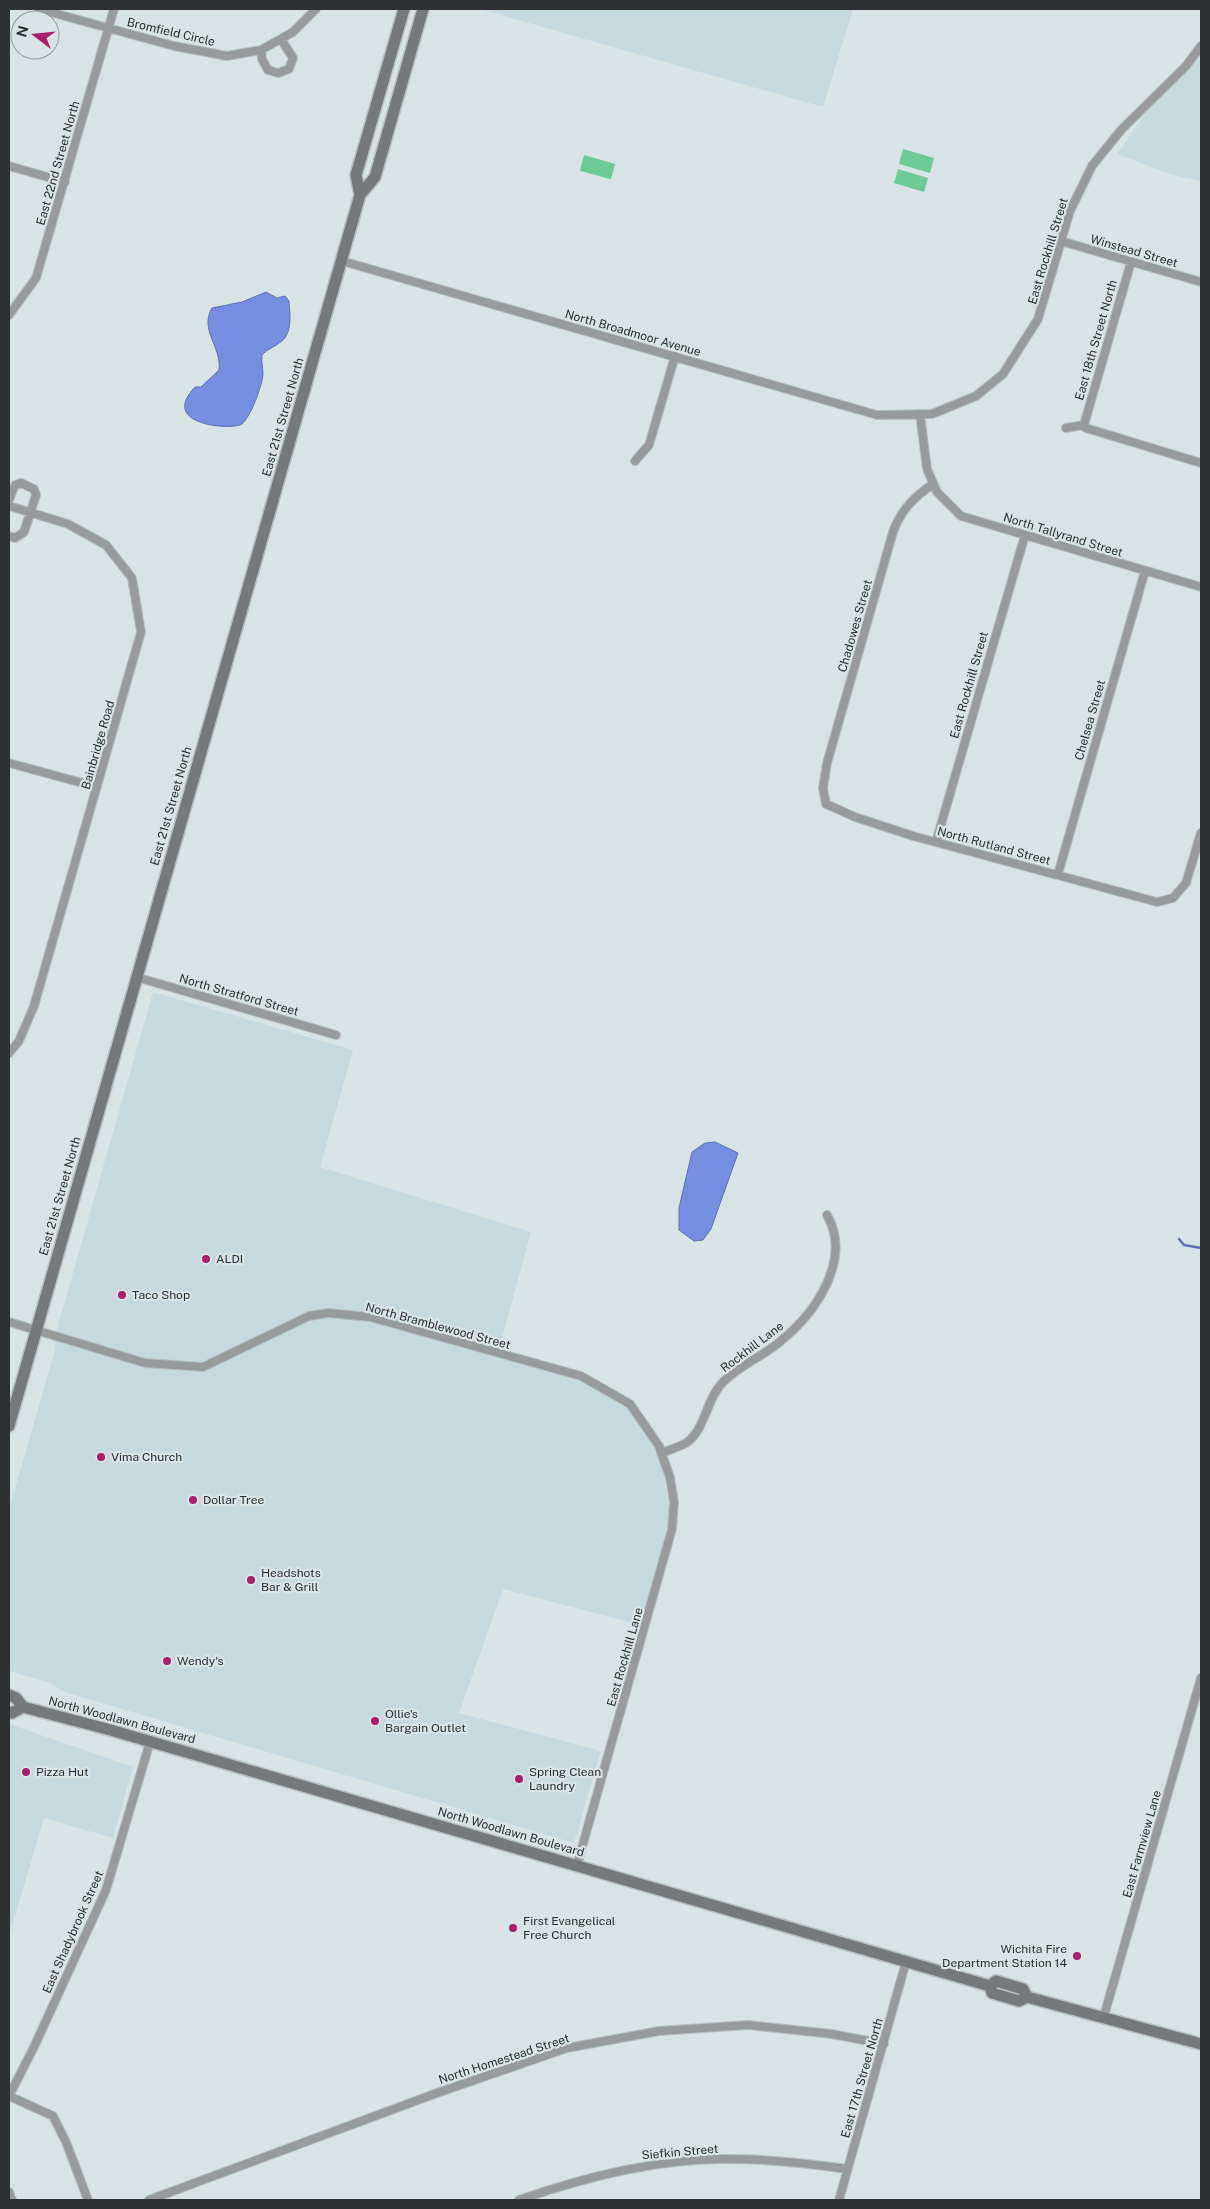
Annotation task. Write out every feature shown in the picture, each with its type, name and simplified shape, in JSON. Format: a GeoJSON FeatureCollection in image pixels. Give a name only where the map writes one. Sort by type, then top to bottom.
{"type":"FeatureCollection","features":[{"type":"Feature","properties":{"kind":"main road","name":"East 21st Street North"},"geometry":{"type":"LineString","coordinates":[[360,195],[356,175],[404,9]]}},
{"type":"Feature","properties":{"kind":"main road","name":"East 21st Street North"},"geometry":{"type":"LineString","coordinates":[[9,1426],[360,195],[376,177],[423,9]]}},
{"type":"Feature","properties":{"kind":"main road","name":"North Woodlawn Boulevard"},"geometry":{"type":"LineString","coordinates":[[9,1695],[16,1698],[23,1708],[150,1742],[990,1986],[992,1993],[1019,2001],[1027,1997],[1104,2016],[1201,2044]]}},
{"type":"Feature","properties":{"kind":"main road"},"geometry":{"type":"LineString","coordinates":[[9,1712],[12,1713],[23,1708]]}},
{"type":"Feature","properties":{"kind":"street","name":"Bromfield Circle"},"geometry":{"type":"LineString","coordinates":[[39,9],[174,46],[227,56],[261,50],[293,32],[316,9]]}},
{"type":"Feature","properties":{"kind":"street","name":"East 22nd Street North"},"geometry":{"type":"LineString","coordinates":[[9,316],[36,278],[114,9]]}},
{"type":"Feature","properties":{"kind":"street"},"geometry":{"type":"LineString","coordinates":[[261,50],[262,59],[268,70],[278,73],[289,69],[293,58],[280,39]]}},
{"type":"Feature","properties":{"kind":"street","name":"East Rockhill Street"},"geometry":{"type":"LineString","coordinates":[[920,414],[932,414],[976,396],[1003,374],[1038,319],[1070,211],[1092,166],[1121,130],[1186,66],[1201,46]]}},
{"type":"Feature","properties":{"kind":"street"},"geometry":{"type":"LineString","coordinates":[[9,166],[65,182]]}},
{"type":"Feature","properties":{"kind":"street","name":"Winstead Street"},"geometry":{"type":"LineString","coordinates":[[1061,241],[1201,282]]}},
{"type":"Feature","properties":{"kind":"street","name":"North Broadmoor Avenue"},"geometry":{"type":"LineString","coordinates":[[342,261],[877,415],[920,414]]}},
{"type":"Feature","properties":{"kind":"street","name":"East 18th Street North"},"geometry":{"type":"LineString","coordinates":[[1084,425],[1130,262]]}},
{"type":"Feature","properties":{"kind":"street"},"geometry":{"type":"LineString","coordinates":[[635,461],[650,445],[675,356]]}},
{"type":"Feature","properties":{"kind":"street","name":"North Tallyrand Street"},"geometry":{"type":"LineString","coordinates":[[920,414],[926,469],[936,492],[961,516],[1201,587]]}},
{"type":"Feature","properties":{"kind":"street"},"geometry":{"type":"LineString","coordinates":[[1066,428],[1084,425],[1086,428],[1201,463]]}},
{"type":"Feature","properties":{"kind":"street"},"geometry":{"type":"LineString","coordinates":[[9,500],[15,485],[21,483],[34,489],[36,495],[24,532],[15,538],[9,536]]}},
{"type":"Feature","properties":{"kind":"street","name":"Chadowes Street"},"geometry":{"type":"LineString","coordinates":[[823,788],[827,762],[899,516],[914,498],[933,484]]}},
{"type":"Feature","properties":{"kind":"street","name":"Bainbridge Road"},"geometry":{"type":"LineString","coordinates":[[9,506],[68,524],[106,545],[132,578],[141,632],[34,1006],[19,1041],[9,1053]]}},
{"type":"Feature","properties":{"kind":"street","name":"East Rockhill Street"},"geometry":{"type":"LineString","coordinates":[[936,842],[1024,535]]}},
{"type":"Feature","properties":{"kind":"street","name":"Chelsea Street"},"geometry":{"type":"LineString","coordinates":[[1058,874],[1145,571]]}},
{"type":"Feature","properties":{"kind":"street"},"geometry":{"type":"LineString","coordinates":[[9,763],[97,787]]}},
{"type":"Feature","properties":{"kind":"street","name":"North Rutland Street"},"geometry":{"type":"LineString","coordinates":[[823,788],[826,804],[855,817],[936,842],[1157,902],[1174,898],[1186,883],[1201,833]]}},
{"type":"Feature","properties":{"kind":"street","name":"North Stratford Street"},"geometry":{"type":"LineString","coordinates":[[136,977],[336,1035]]}},
{"type":"Feature","properties":{"kind":"street","name":"Rockhill Lane"},"geometry":{"type":"LineString","coordinates":[[661,1454],[686,1443],[700,1426],[713,1394],[724,1381],[784,1339],[820,1298],[837,1255],[836,1238],[828,1215]]}},
{"type":"Feature","properties":{"kind":"street","name":"North Bramblewood Street"},"geometry":{"type":"LineString","coordinates":[[9,1322],[145,1363],[203,1367],[309,1316],[328,1313],[370,1317],[581,1376],[630,1404],[658,1446],[661,1454]]}},
{"type":"Feature","properties":{"kind":"street","name":"East Rockhill Lane"},"geometry":{"type":"LineString","coordinates":[[577,1865],[672,1529],[674,1502],[670,1478],[661,1454]]}},
{"type":"Feature","properties":{"kind":"street","name":"East Farmview Lane"},"geometry":{"type":"LineString","coordinates":[[1104,2016],[1201,1678]]}},
{"type":"Feature","properties":{"kind":"street","name":"East Shadybrook Street"},"geometry":{"type":"LineString","coordinates":[[9,2096],[34,2047],[106,1890],[150,1742]]}},
{"type":"Feature","properties":{"kind":"street","name":"East 17th Street North"},"geometry":{"type":"LineString","coordinates":[[839,2200],[906,1962]]}},
{"type":"Feature","properties":{"kind":"street","name":"North Homestead Street"},"geometry":{"type":"LineString","coordinates":[[149,2200],[437,2093],[567,2048],[659,2030],[748,2026],[832,2034],[884,2044]]}},
{"type":"Feature","properties":{"kind":"street"},"geometry":{"type":"LineString","coordinates":[[9,2096],[44,2110],[53,2116],[66,2142],[88,2200]]}},
{"type":"Feature","properties":{"kind":"street","name":"Siefkin Street"},"geometry":{"type":"LineString","coordinates":[[519,2200],[551,2189],[639,2167],[719,2159],[809,2163],[847,2170]]}},
{"type":"Feature","properties":{"kind":"street"},"geometry":{"type":"LineString","coordinates":[[9,2192],[12,2200]]}},
{"type":"Feature","properties":{"kind":"shaded area"},"geometry":{"type":"Polygon","coordinates":[[[480,9],[853,9],[823,107],[480,9]]]}},
{"type":"Feature","properties":{"kind":"shaded area"},"geometry":{"type":"Polygon","coordinates":[[[1201,44],[1201,181],[1176,176],[1117,154],[1161,91],[1201,44]]]}},
{"type":"Feature","properties":{"kind":"shaded area"},"geometry":{"type":"Polygon","coordinates":[[[153,992],[353,1050],[320,1167],[531,1232],[498,1353],[581,1376],[630,1404],[661,1453],[672,1529],[645,1626],[503,1589],[459,1713],[601,1751],[574,1843],[65,1692],[50,1683],[9,1671],[9,1509],[54,1354],[59,1322],[153,992]]]}},
{"type":"Feature","properties":{"kind":"shaded area"},"geometry":{"type":"Polygon","coordinates":[[[9,1724],[133,1767],[113,1838],[44,1818],[9,1936],[9,1724]]]}},
{"type":"Feature","properties":{"kind":"green space"},"geometry":{"type":"Polygon","coordinates":[[[903,149],[934,158],[930,173],[899,164],[903,149]]]}},
{"type":"Feature","properties":{"kind":"green space"},"geometry":{"type":"Polygon","coordinates":[[[584,155],[615,164],[611,179],[580,171],[584,155]]]}},
{"type":"Feature","properties":{"kind":"green space"},"geometry":{"type":"Polygon","coordinates":[[[898,169],[928,178],[924,192],[894,183],[898,169]]]}},
{"type":"Feature","properties":{"kind":"water"},"geometry":{"type":"Polygon","coordinates":[[[266,292],[277,298],[285,296],[289,301],[290,324],[287,335],[277,345],[262,355],[262,379],[249,414],[242,424],[237,426],[202,423],[192,418],[185,411],[186,400],[195,387],[201,387],[219,370],[219,362],[208,324],[212,308],[242,302],[266,292]]]}},
{"type":"Feature","properties":{"kind":"water"},"geometry":{"type":"Polygon","coordinates":[[[715,1142],[738,1153],[711,1229],[703,1240],[694,1241],[679,1230],[679,1208],[692,1152],[705,1143],[715,1142]]]}},
{"type":"Feature","properties":{"kind":"waterway"},"geometry":{"type":"LineString","coordinates":[[1179,1239],[1184,1245],[1201,1248]]}},
{"type":"Feature","properties":{"kind":"place","name":"ALDI"},"geometry":{"type":"Point","coordinates":[206,1259]}},
{"type":"Feature","properties":{"kind":"place","name":"Taco Shop"},"geometry":{"type":"Point","coordinates":[122,1295]}},
{"type":"Feature","properties":{"kind":"place","name":"Vima Church"},"geometry":{"type":"Point","coordinates":[101,1457]}},
{"type":"Feature","properties":{"kind":"place","name":"Dollar Tree"},"geometry":{"type":"Point","coordinates":[193,1500]}},
{"type":"Feature","properties":{"kind":"place","name":"Headshots Bar & Grill"},"geometry":{"type":"Point","coordinates":[251,1580]}},
{"type":"Feature","properties":{"kind":"place","name":"Wendy's"},"geometry":{"type":"Point","coordinates":[167,1661]}},
{"type":"Feature","properties":{"kind":"place","name":"Ollie's Bargain Outlet"},"geometry":{"type":"Point","coordinates":[375,1721]}},
{"type":"Feature","properties":{"kind":"place","name":"Pizza Hut"},"geometry":{"type":"Point","coordinates":[26,1772]}},
{"type":"Feature","properties":{"kind":"place","name":"Spring Clean Laundry"},"geometry":{"type":"Point","coordinates":[519,1779]}},
{"type":"Feature","properties":{"kind":"place","name":"First Evangelical Free Church"},"geometry":{"type":"Point","coordinates":[513,1928]}},
{"type":"Feature","properties":{"kind":"place","name":"Wichita Fire Department Station 14"},"geometry":{"type":"Point","coordinates":[1077,1956]}}]}
